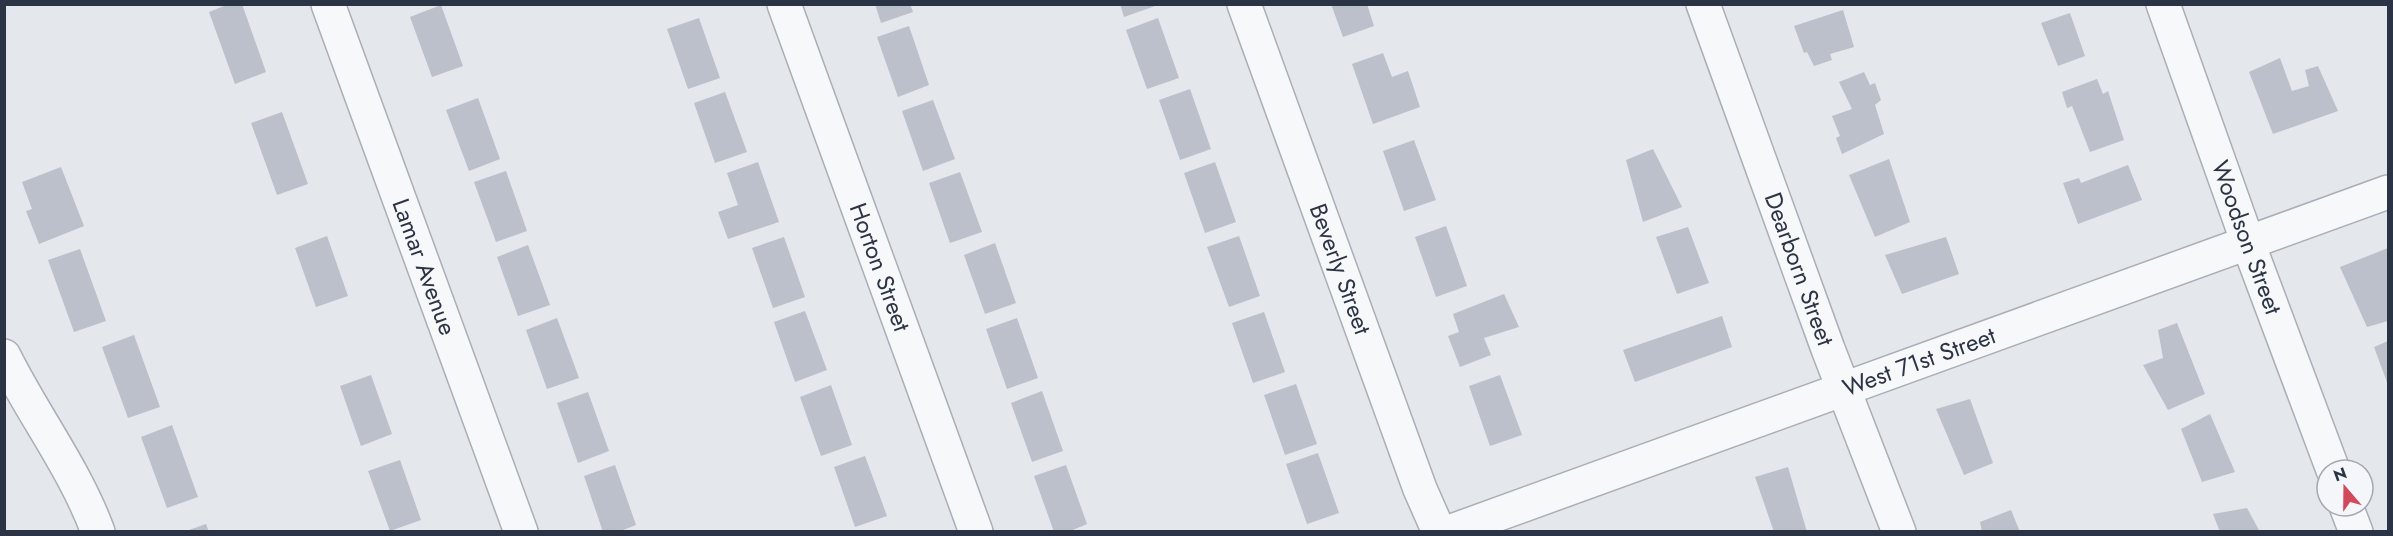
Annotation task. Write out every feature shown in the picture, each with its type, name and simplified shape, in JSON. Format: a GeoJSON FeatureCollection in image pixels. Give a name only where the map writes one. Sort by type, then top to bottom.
{"type":"FeatureCollection","features":[{"type":"Feature","properties":{"kind":"street","name":"Lamar Avenue"},"geometry":{"type":"LineString","coordinates":[[328,4],[521,531]]}},
{"type":"Feature","properties":{"kind":"street","name":"Horton Street"},"geometry":{"type":"LineString","coordinates":[[784,4],[976,531]]}},
{"type":"Feature","properties":{"kind":"street","name":"Beverly Street"},"geometry":{"type":"LineString","coordinates":[[1244,4],[1420,489],[1439,531]]}},
{"type":"Feature","properties":{"kind":"street","name":"Dearborn Street"},"geometry":{"type":"LineString","coordinates":[[1703,4],[1828,349],[1899,531]]}},
{"type":"Feature","properties":{"kind":"street","name":"Woodson Street"},"geometry":{"type":"LineString","coordinates":[[2163,4],[2248,243],[2329,458]]}},
{"type":"Feature","properties":{"kind":"street","name":"West 71st Street"},"geometry":{"type":"LineString","coordinates":[[1449,531],[2388,192]]}},
{"type":"Feature","properties":{"kind":"street"},"geometry":{"type":"LineString","coordinates":[[4,356],[80,492],[98,531]]}},
{"type":"Feature","properties":{"kind":"building"},"geometry":{"type":"Polygon","coordinates":[[[229,4],[242,4],[266,72],[235,84],[209,12],[229,4]]]}},
{"type":"Feature","properties":{"kind":"building"},"geometry":{"type":"Polygon","coordinates":[[[875,4],[910,4],[913,12],[881,23],[875,4]]]}},
{"type":"Feature","properties":{"kind":"building"},"geometry":{"type":"Polygon","coordinates":[[[1120,4],[1158,4],[1158,5],[1124,17],[1120,4]]]}},
{"type":"Feature","properties":{"kind":"building"},"geometry":{"type":"Polygon","coordinates":[[[1331,4],[1367,4],[1374,26],[1343,37],[1331,4]]]}},
{"type":"Feature","properties":{"kind":"building"},"geometry":{"type":"Polygon","coordinates":[[[441,5],[463,66],[432,77],[410,17],[441,5]]]}},
{"type":"Feature","properties":{"kind":"building"},"geometry":{"type":"Polygon","coordinates":[[[1843,10],[1854,47],[1830,54],[1832,60],[1814,66],[1807,52],[1804,53],[1794,26],[1843,10]]]}},
{"type":"Feature","properties":{"kind":"building"},"geometry":{"type":"Polygon","coordinates":[[[2070,13],[2085,56],[2058,66],[2041,23],[2070,13]]]}},
{"type":"Feature","properties":{"kind":"building"},"geometry":{"type":"Polygon","coordinates":[[[699,18],[720,78],[688,89],[667,29],[699,18]]]}},
{"type":"Feature","properties":{"kind":"building"},"geometry":{"type":"Polygon","coordinates":[[[1158,18],[1179,78],[1147,89],[1126,30],[1158,18]]]}},
{"type":"Feature","properties":{"kind":"building"},"geometry":{"type":"Polygon","coordinates":[[[909,26],[929,85],[898,97],[877,37],[909,26]]]}},
{"type":"Feature","properties":{"kind":"building"},"geometry":{"type":"Polygon","coordinates":[[[1383,53],[1392,77],[1408,71],[1420,107],[1373,124],[1352,64],[1383,53]]]}},
{"type":"Feature","properties":{"kind":"building"},"geometry":{"type":"Polygon","coordinates":[[[2280,58],[2292,91],[2309,86],[2305,70],[2318,66],[2338,111],[2273,134],[2249,72],[2280,58]]]}},
{"type":"Feature","properties":{"kind":"building"},"geometry":{"type":"Polygon","coordinates":[[[1864,72],[1870,85],[1875,83],[1881,100],[1875,105],[1884,134],[1842,154],[1836,138],[1840,136],[1832,116],[1852,109],[1839,82],[1864,72]]]}},
{"type":"Feature","properties":{"kind":"building"},"geometry":{"type":"Polygon","coordinates":[[[2097,79],[2103,94],[2108,91],[2124,140],[2090,152],[2072,106],[2067,108],[2062,92],[2097,79]]]}},
{"type":"Feature","properties":{"kind":"building"},"geometry":{"type":"Polygon","coordinates":[[[1190,89],[1211,149],[1180,160],[1159,100],[1190,89]]]}},
{"type":"Feature","properties":{"kind":"building"},"geometry":{"type":"Polygon","coordinates":[[[725,92],[747,152],[715,163],[694,103],[725,92]]]}},
{"type":"Feature","properties":{"kind":"building"},"geometry":{"type":"Polygon","coordinates":[[[478,98],[500,159],[469,171],[446,110],[478,98]]]}},
{"type":"Feature","properties":{"kind":"building"},"geometry":{"type":"Polygon","coordinates":[[[933,100],[955,159],[923,171],[902,111],[933,100]]]}},
{"type":"Feature","properties":{"kind":"building"},"geometry":{"type":"Polygon","coordinates":[[[282,112],[308,184],[277,195],[251,123],[282,112]]]}},
{"type":"Feature","properties":{"kind":"building"},"geometry":{"type":"Polygon","coordinates":[[[1414,140],[1436,200],[1404,211],[1383,151],[1414,140]]]}},
{"type":"Feature","properties":{"kind":"building"},"geometry":{"type":"Polygon","coordinates":[[[1653,149],[1682,207],[1643,222],[1626,160],[1653,149]]]}},
{"type":"Feature","properties":{"kind":"building"},"geometry":{"type":"Polygon","coordinates":[[[1889,159],[1910,222],[1875,237],[1849,175],[1889,159]]]}},
{"type":"Feature","properties":{"kind":"building"},"geometry":{"type":"Polygon","coordinates":[[[758,162],[779,222],[728,239],[718,212],[738,205],[727,173],[758,162]]]}},
{"type":"Feature","properties":{"kind":"building"},"geometry":{"type":"Polygon","coordinates":[[[1215,162],[1236,222],[1205,233],[1184,173],[1215,162]]]}},
{"type":"Feature","properties":{"kind":"building"},"geometry":{"type":"Polygon","coordinates":[[[2128,165],[2142,200],[2078,224],[2063,183],[2079,178],[2081,183],[2128,165]]]}},
{"type":"Feature","properties":{"kind":"building"},"geometry":{"type":"Polygon","coordinates":[[[61,167],[84,226],[39,244],[26,211],[32,209],[22,182],[61,167]]]}},
{"type":"Feature","properties":{"kind":"building"},"geometry":{"type":"Polygon","coordinates":[[[506,171],[527,231],[496,242],[474,182],[506,171]]]}},
{"type":"Feature","properties":{"kind":"building"},"geometry":{"type":"Polygon","coordinates":[[[960,172],[982,232],[950,243],[929,183],[960,172]]]}},
{"type":"Feature","properties":{"kind":"building"},"geometry":{"type":"Polygon","coordinates":[[[1446,226],[1467,286],[1436,297],[1415,237],[1446,226]]]}},
{"type":"Feature","properties":{"kind":"building"},"geometry":{"type":"Polygon","coordinates":[[[1688,227],[1709,283],[1677,294],[1656,237],[1688,227]]]}},
{"type":"Feature","properties":{"kind":"building"},"geometry":{"type":"Polygon","coordinates":[[[327,236],[348,296],[316,307],[295,248],[327,236]]]}},
{"type":"Feature","properties":{"kind":"building"},"geometry":{"type":"Polygon","coordinates":[[[1239,236],[1260,296],[1229,307],[1207,247],[1239,236]]]}},
{"type":"Feature","properties":{"kind":"building"},"geometry":{"type":"Polygon","coordinates":[[[784,237],[805,297],[773,308],[752,248],[784,237]]]}},
{"type":"Feature","properties":{"kind":"building"},"geometry":{"type":"Polygon","coordinates":[[[1946,237],[1959,274],[1902,294],[1885,255],[1946,237]]]}},
{"type":"Feature","properties":{"kind":"building"},"geometry":{"type":"Polygon","coordinates":[[[995,243],[1016,303],[985,314],[964,255],[995,243]]]}},
{"type":"Feature","properties":{"kind":"building"},"geometry":{"type":"Polygon","coordinates":[[[528,245],[550,305],[518,316],[497,257],[528,245]]]}},
{"type":"Feature","properties":{"kind":"building"},"geometry":{"type":"Polygon","coordinates":[[[2388,248],[2388,321],[2367,327],[2340,267],[2388,248]]]}},
{"type":"Feature","properties":{"kind":"building"},"geometry":{"type":"Polygon","coordinates":[[[80,249],[106,321],[74,332],[48,260],[80,249]]]}},
{"type":"Feature","properties":{"kind":"building"},"geometry":{"type":"Polygon","coordinates":[[[1504,294],[1519,327],[1484,338],[1491,355],[1460,367],[1448,336],[1459,332],[1453,314],[1504,294]]]}},
{"type":"Feature","properties":{"kind":"building"},"geometry":{"type":"Polygon","coordinates":[[[805,311],[827,370],[795,382],[774,322],[805,311]]]}},
{"type":"Feature","properties":{"kind":"building"},"geometry":{"type":"Polygon","coordinates":[[[1264,312],[1285,372],[1253,383],[1232,323],[1264,312]]]}},
{"type":"Feature","properties":{"kind":"building"},"geometry":{"type":"Polygon","coordinates":[[[1722,316],[1732,347],[1635,382],[1623,350],[1722,316]]]}},
{"type":"Feature","properties":{"kind":"building"},"geometry":{"type":"Polygon","coordinates":[[[557,318],[579,378],[547,389],[526,330],[557,318]]]}},
{"type":"Feature","properties":{"kind":"building"},"geometry":{"type":"Polygon","coordinates":[[[1017,318],[1038,378],[1007,389],[986,329],[1017,318]]]}},
{"type":"Feature","properties":{"kind":"building"},"geometry":{"type":"Polygon","coordinates":[[[2177,323],[2205,394],[2168,410],[2143,365],[2163,358],[2158,330],[2177,323]]]}},
{"type":"Feature","properties":{"kind":"building"},"geometry":{"type":"Polygon","coordinates":[[[134,335],[160,407],[128,418],[102,347],[134,335]]]}},
{"type":"Feature","properties":{"kind":"building"},"geometry":{"type":"Polygon","coordinates":[[[2388,341],[2388,385],[2374,347],[2388,341]]]}},
{"type":"Feature","properties":{"kind":"building"},"geometry":{"type":"Polygon","coordinates":[[[371,375],[392,434],[361,446],[340,386],[371,375]]]}},
{"type":"Feature","properties":{"kind":"building"},"geometry":{"type":"Polygon","coordinates":[[[1500,375],[1522,435],[1490,446],[1469,386],[1500,375]]]}},
{"type":"Feature","properties":{"kind":"building"},"geometry":{"type":"Polygon","coordinates":[[[1296,384],[1317,444],[1285,455],[1264,395],[1296,384]]]}},
{"type":"Feature","properties":{"kind":"building"},"geometry":{"type":"Polygon","coordinates":[[[831,385],[852,445],[821,456],[800,397],[831,385]]]}},
{"type":"Feature","properties":{"kind":"building"},"geometry":{"type":"Polygon","coordinates":[[[1042,391],[1063,451],[1032,462],[1011,403],[1042,391]]]}},
{"type":"Feature","properties":{"kind":"building"},"geometry":{"type":"Polygon","coordinates":[[[588,392],[609,451],[578,463],[557,403],[588,392]]]}},
{"type":"Feature","properties":{"kind":"building"},"geometry":{"type":"Polygon","coordinates":[[[1970,399],[1993,463],[1964,475],[1936,409],[1970,399]]]}},
{"type":"Feature","properties":{"kind":"building"},"geometry":{"type":"Polygon","coordinates":[[[2210,414],[2235,472],[2202,482],[2181,429],[2210,414]]]}},
{"type":"Feature","properties":{"kind":"building"},"geometry":{"type":"Polygon","coordinates":[[[172,425],[198,497],[167,508],[141,437],[172,425]]]}},
{"type":"Feature","properties":{"kind":"building"},"geometry":{"type":"Polygon","coordinates":[[[1318,453],[1339,513],[1307,524],[1286,464],[1318,453]]]}},
{"type":"Feature","properties":{"kind":"building"},"geometry":{"type":"Polygon","coordinates":[[[865,456],[887,516],[855,527],[834,467],[865,456]]]}},
{"type":"Feature","properties":{"kind":"building"},"geometry":{"type":"Polygon","coordinates":[[[400,460],[421,520],[390,531],[368,471],[400,460]]]}},
{"type":"Feature","properties":{"kind":"building"},"geometry":{"type":"Polygon","coordinates":[[[615,465],[636,525],[618,532],[603,532],[584,476],[615,465]]]}},
{"type":"Feature","properties":{"kind":"building"},"geometry":{"type":"Polygon","coordinates":[[[1066,465],[1087,524],[1068,532],[1054,532],[1034,476],[1066,465]]]}},
{"type":"Feature","properties":{"kind":"building"},"geometry":{"type":"Polygon","coordinates":[[[1788,467],[1807,532],[1774,532],[1755,477],[1788,467]]]}},
{"type":"Feature","properties":{"kind":"building"},"geometry":{"type":"Polygon","coordinates":[[[2247,508],[2260,532],[2220,532],[2213,514],[2247,508]]]}},
{"type":"Feature","properties":{"kind":"building"},"geometry":{"type":"Polygon","coordinates":[[[2011,510],[2020,532],[1982,532],[1980,522],[2011,510]]]}},
{"type":"Feature","properties":{"kind":"building"},"geometry":{"type":"Polygon","coordinates":[[[206,524],[209,532],[186,532],[186,531],[206,524]]]}}]}
